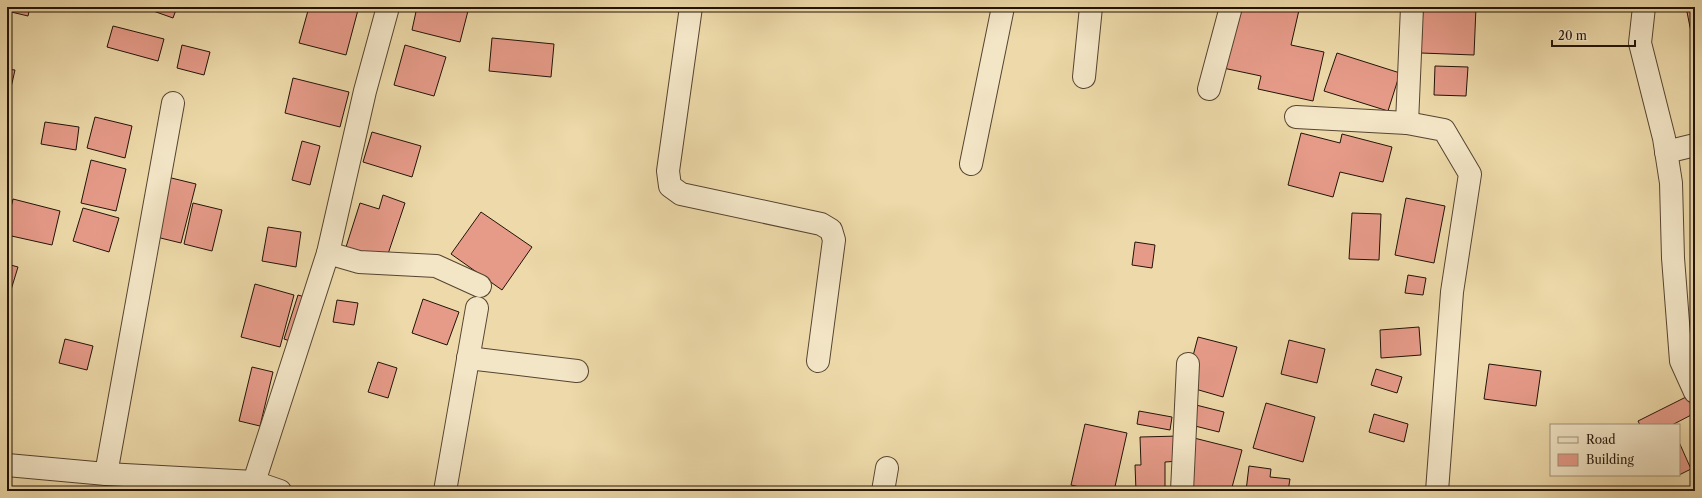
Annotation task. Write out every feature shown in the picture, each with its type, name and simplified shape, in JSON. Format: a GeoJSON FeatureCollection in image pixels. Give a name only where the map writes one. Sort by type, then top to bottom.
{"type":"FeatureCollection","features":[{"type":"Feature","properties":{"kind":"street"},"geometry":{"type":"LineString","coordinates":[[254,482],[328,253],[365,91],[388,7]]}},
{"type":"Feature","properties":{"kind":"street"},"geometry":{"type":"LineString","coordinates":[[691,7],[668,171],[670,186],[681,194],[821,224],[831,230],[834,240],[818,361]]}},
{"type":"Feature","properties":{"kind":"street"},"geometry":{"type":"LineString","coordinates":[[971,164],[1003,7]]}},
{"type":"Feature","properties":{"kind":"street"},"geometry":{"type":"LineString","coordinates":[[1084,77],[1091,7]]}},
{"type":"Feature","properties":{"kind":"street"},"geometry":{"type":"LineString","coordinates":[[1209,89],[1231,7]]}},
{"type":"Feature","properties":{"kind":"street"},"geometry":{"type":"LineString","coordinates":[[1407,123],[1412,7]]}},
{"type":"Feature","properties":{"kind":"street"},"geometry":{"type":"LineString","coordinates":[[1644,7],[1640,43],[1664,138],[1671,183],[1673,258],[1680,361],[1695,392]]}},
{"type":"Feature","properties":{"kind":"street"},"geometry":{"type":"LineString","coordinates":[[106,474],[173,103]]}},
{"type":"Feature","properties":{"kind":"street"},"geometry":{"type":"LineString","coordinates":[[1296,118],[1407,123],[1444,130],[1470,174],[1452,292],[1437,491]]}},
{"type":"Feature","properties":{"kind":"street"},"geometry":{"type":"LineString","coordinates":[[1666,152],[1695,145]]}},
{"type":"Feature","properties":{"kind":"street"},"geometry":{"type":"LineString","coordinates":[[328,253],[359,262],[436,266],[480,286]]}},
{"type":"Feature","properties":{"kind":"street"},"geometry":{"type":"LineString","coordinates":[[445,491],[477,308]]}},
{"type":"Feature","properties":{"kind":"street"},"geometry":{"type":"LineString","coordinates":[[468,358],[577,371]]}},
{"type":"Feature","properties":{"kind":"street"},"geometry":{"type":"LineString","coordinates":[[1182,491],[1188,364]]}},
{"type":"Feature","properties":{"kind":"street"},"geometry":{"type":"LineString","coordinates":[[7,465],[106,474],[254,482],[280,491]]}},
{"type":"Feature","properties":{"kind":"street"},"geometry":{"type":"LineString","coordinates":[[884,491],[886,468]]}},
{"type":"Feature","properties":{"kind":"building"},"geometry":{"type":"Polygon","coordinates":[[[7,7],[30,7],[28,16],[7,11],[7,7]]]}},
{"type":"Feature","properties":{"kind":"building"},"geometry":{"type":"Polygon","coordinates":[[[142,7],[177,7],[173,18],[142,7]]]}},
{"type":"Feature","properties":{"kind":"building"},"geometry":{"type":"Polygon","coordinates":[[[309,7],[344,7],[358,10],[346,55],[299,43],[309,7]]]}},
{"type":"Feature","properties":{"kind":"building"},"geometry":{"type":"Polygon","coordinates":[[[417,7],[469,7],[460,42],[412,30],[417,7]]]}},
{"type":"Feature","properties":{"kind":"building"},"geometry":{"type":"Polygon","coordinates":[[[1236,7],[1285,7],[1299,10],[1291,45],[1324,52],[1313,101],[1258,89],[1261,76],[1223,68],[1236,7]]]}},
{"type":"Feature","properties":{"kind":"building"},"geometry":{"type":"Polygon","coordinates":[[[1423,7],[1476,7],[1474,55],[1421,53],[1423,7]]]}},
{"type":"Feature","properties":{"kind":"building"},"geometry":{"type":"Polygon","coordinates":[[[1686,7],[1695,7],[1695,49],[1690,27],[1686,7]]]}},
{"type":"Feature","properties":{"kind":"building"},"geometry":{"type":"Polygon","coordinates":[[[113,26],[164,39],[158,61],[107,47],[113,26]]]}},
{"type":"Feature","properties":{"kind":"building"},"geometry":{"type":"Polygon","coordinates":[[[492,38],[554,44],[551,77],[489,71],[492,38]]]}},
{"type":"Feature","properties":{"kind":"building"},"geometry":{"type":"Polygon","coordinates":[[[182,45],[210,52],[204,75],[177,68],[182,45]]]}},
{"type":"Feature","properties":{"kind":"building"},"geometry":{"type":"Polygon","coordinates":[[[405,45],[446,57],[434,96],[394,85],[405,45]]]}},
{"type":"Feature","properties":{"kind":"building"},"geometry":{"type":"Polygon","coordinates":[[[1337,53],[1400,73],[1388,111],[1324,91],[1337,53]]]}},
{"type":"Feature","properties":{"kind":"building"},"geometry":{"type":"Polygon","coordinates":[[[1435,66],[1468,67],[1466,96],[1434,95],[1435,66]]]}},
{"type":"Feature","properties":{"kind":"building"},"geometry":{"type":"Polygon","coordinates":[[[7,69],[15,70],[7,105],[7,69]]]}},
{"type":"Feature","properties":{"kind":"building"},"geometry":{"type":"Polygon","coordinates":[[[293,78],[349,92],[340,127],[285,113],[293,78]]]}},
{"type":"Feature","properties":{"kind":"building"},"geometry":{"type":"Polygon","coordinates":[[[95,117],[132,126],[125,158],[87,148],[95,117]]]}},
{"type":"Feature","properties":{"kind":"building"},"geometry":{"type":"Polygon","coordinates":[[[45,122],[79,127],[76,150],[41,144],[45,122]]]}},
{"type":"Feature","properties":{"kind":"building"},"geometry":{"type":"Polygon","coordinates":[[[372,132],[421,146],[412,177],[363,162],[372,132]]]}},
{"type":"Feature","properties":{"kind":"building"},"geometry":{"type":"Polygon","coordinates":[[[1301,133],[1340,143],[1342,134],[1392,147],[1383,182],[1340,172],[1333,197],[1288,185],[1301,133]]]}},
{"type":"Feature","properties":{"kind":"building"},"geometry":{"type":"Polygon","coordinates":[[[302,141],[320,146],[310,185],[292,180],[302,141]]]}},
{"type":"Feature","properties":{"kind":"building"},"geometry":{"type":"Polygon","coordinates":[[[91,160],[126,169],[116,211],[81,203],[91,160]]]}},
{"type":"Feature","properties":{"kind":"building"},"geometry":{"type":"Polygon","coordinates":[[[155,174],[196,184],[181,243],[140,233],[155,174]]]}},
{"type":"Feature","properties":{"kind":"building"},"geometry":{"type":"Polygon","coordinates":[[[383,195],[405,203],[386,260],[346,247],[360,203],[379,209],[383,195]]]}},
{"type":"Feature","properties":{"kind":"building"},"geometry":{"type":"Polygon","coordinates":[[[1406,198],[1445,206],[1434,263],[1395,255],[1406,198]]]}},
{"type":"Feature","properties":{"kind":"building"},"geometry":{"type":"Polygon","coordinates":[[[13,199],[60,211],[52,245],[7,235],[7,225],[13,199]]]}},
{"type":"Feature","properties":{"kind":"building"},"geometry":{"type":"Polygon","coordinates":[[[193,203],[222,210],[212,251],[184,244],[193,203]]]}},
{"type":"Feature","properties":{"kind":"building"},"geometry":{"type":"Polygon","coordinates":[[[83,208],[119,218],[109,252],[73,241],[83,208]]]}},
{"type":"Feature","properties":{"kind":"building"},"geometry":{"type":"Polygon","coordinates":[[[481,212],[532,247],[502,290],[451,254],[481,212]]]}},
{"type":"Feature","properties":{"kind":"building"},"geometry":{"type":"Polygon","coordinates":[[[1352,213],[1381,214],[1379,260],[1349,259],[1352,213]]]}},
{"type":"Feature","properties":{"kind":"building"},"geometry":{"type":"Polygon","coordinates":[[[268,227],[301,232],[296,267],[262,261],[268,227]]]}},
{"type":"Feature","properties":{"kind":"building"},"geometry":{"type":"Polygon","coordinates":[[[1135,242],[1155,245],[1152,268],[1132,265],[1135,242]]]}},
{"type":"Feature","properties":{"kind":"building"},"geometry":{"type":"Polygon","coordinates":[[[7,264],[18,267],[7,303],[7,264]]]}},
{"type":"Feature","properties":{"kind":"building"},"geometry":{"type":"Polygon","coordinates":[[[1408,275],[1426,278],[1423,295],[1405,293],[1408,275]]]}},
{"type":"Feature","properties":{"kind":"building"},"geometry":{"type":"Polygon","coordinates":[[[255,284],[294,295],[280,347],[241,337],[255,284]]]}},
{"type":"Feature","properties":{"kind":"building"},"geometry":{"type":"Polygon","coordinates":[[[298,295],[308,298],[293,342],[284,339],[298,295]]]}},
{"type":"Feature","properties":{"kind":"building"},"geometry":{"type":"Polygon","coordinates":[[[423,299],[459,312],[447,345],[412,333],[423,299]]]}},
{"type":"Feature","properties":{"kind":"building"},"geometry":{"type":"Polygon","coordinates":[[[337,300],[358,303],[354,325],[333,322],[337,300]]]}},
{"type":"Feature","properties":{"kind":"building"},"geometry":{"type":"Polygon","coordinates":[[[1419,327],[1421,355],[1381,358],[1380,330],[1419,327]]]}},
{"type":"Feature","properties":{"kind":"building"},"geometry":{"type":"Polygon","coordinates":[[[1198,337],[1237,347],[1223,397],[1185,386],[1198,337]]]}},
{"type":"Feature","properties":{"kind":"building"},"geometry":{"type":"Polygon","coordinates":[[[65,339],[93,346],[87,370],[59,363],[65,339]]]}},
{"type":"Feature","properties":{"kind":"building"},"geometry":{"type":"Polygon","coordinates":[[[1289,340],[1325,349],[1317,383],[1281,374],[1289,340]]]}},
{"type":"Feature","properties":{"kind":"building"},"geometry":{"type":"Polygon","coordinates":[[[378,362],[397,368],[388,398],[368,392],[378,362]]]}},
{"type":"Feature","properties":{"kind":"building"},"geometry":{"type":"Polygon","coordinates":[[[1489,364],[1541,371],[1536,406],[1484,399],[1489,364]]]}},
{"type":"Feature","properties":{"kind":"building"},"geometry":{"type":"Polygon","coordinates":[[[252,367],[273,372],[260,426],[239,421],[252,367]]]}},
{"type":"Feature","properties":{"kind":"building"},"geometry":{"type":"Polygon","coordinates":[[[1376,369],[1402,377],[1397,393],[1371,385],[1376,369]]]}},
{"type":"Feature","properties":{"kind":"building"},"geometry":{"type":"Polygon","coordinates":[[[1692,394],[1695,401],[1695,413],[1674,424],[1640,424],[1638,421],[1692,394]]]}},
{"type":"Feature","properties":{"kind":"building"},"geometry":{"type":"Polygon","coordinates":[[[1266,403],[1315,417],[1303,462],[1253,448],[1266,403]]]}},
{"type":"Feature","properties":{"kind":"building"},"geometry":{"type":"Polygon","coordinates":[[[1196,405],[1224,412],[1219,432],[1191,425],[1196,405]]]}},
{"type":"Feature","properties":{"kind":"building"},"geometry":{"type":"Polygon","coordinates":[[[1139,411],[1172,417],[1170,430],[1137,424],[1139,411]]]}},
{"type":"Feature","properties":{"kind":"building"},"geometry":{"type":"Polygon","coordinates":[[[1374,414],[1408,424],[1404,442],[1369,432],[1374,414]]]}},
{"type":"Feature","properties":{"kind":"building"},"geometry":{"type":"Polygon","coordinates":[[[1085,424],[1127,433],[1114,491],[1097,491],[1071,485],[1085,424]]]}},
{"type":"Feature","properties":{"kind":"building"},"geometry":{"type":"Polygon","coordinates":[[[1180,436],[1180,461],[1165,462],[1165,491],[1136,491],[1135,465],[1141,465],[1140,437],[1180,436]]]}},
{"type":"Feature","properties":{"kind":"building"},"geometry":{"type":"Polygon","coordinates":[[[1194,438],[1242,450],[1231,491],[1189,491],[1194,438]]]}},
{"type":"Feature","properties":{"kind":"building"},"geometry":{"type":"Polygon","coordinates":[[[1680,444],[1691,469],[1680,474],[1680,444]]]}},
{"type":"Feature","properties":{"kind":"building"},"geometry":{"type":"Polygon","coordinates":[[[1249,466],[1271,469],[1270,477],[1290,479],[1288,491],[1246,491],[1249,466]]]}}]}
